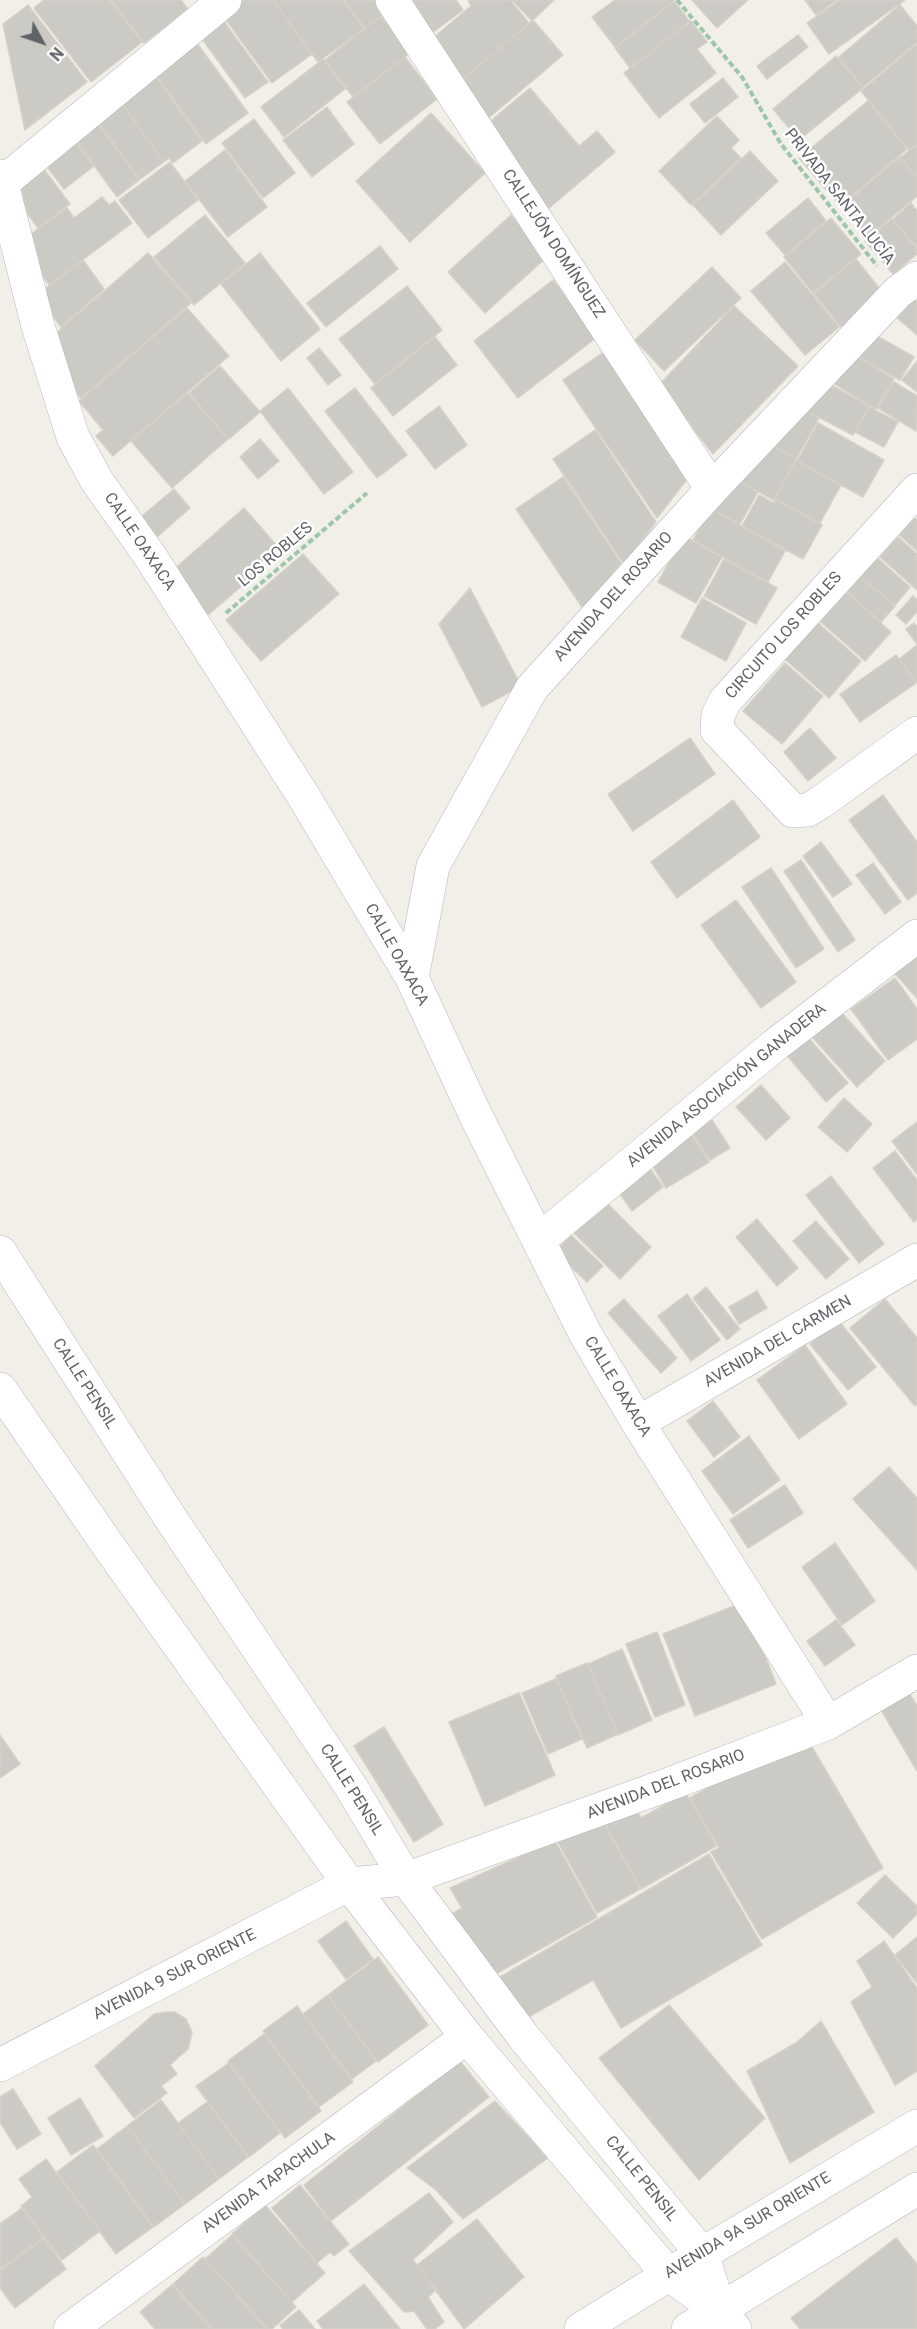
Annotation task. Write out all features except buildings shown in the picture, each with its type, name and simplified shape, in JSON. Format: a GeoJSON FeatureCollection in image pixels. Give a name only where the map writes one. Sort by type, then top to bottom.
{"type":"FeatureCollection","features":[{"type":"Feature","properties":{"kind":"street"},"geometry":{"type":"LineString","coordinates":[[1,180],[225,0]]}},
{"type":"Feature","properties":{"kind":"street","name":"CALLEJÓN DOMÍNGUEZ"},"geometry":{"type":"LineString","coordinates":[[392,0],[712,489]]}},
{"type":"Feature","properties":{"kind":"street","name":"CALLE OAXACA"},"geometry":{"type":"LineString","coordinates":[[1,180],[38,326],[73,437],[97,481],[150,556],[304,797],[412,978],[476,1114],[586,1335],[638,1423],[828,1723]]}},
{"type":"Feature","properties":{"kind":"street","name":"AVENIDA DEL ROSARIO"},"geometry":{"type":"LineString","coordinates":[[412,978],[433,866],[532,688],[712,489],[908,285]]}},
{"type":"Feature","properties":{"kind":"street","name":"CIRCUITO LOS ROBLES"},"geometry":{"type":"LineString","coordinates":[[917,490],[725,701],[718,715],[717,730],[793,811],[808,810],[821,802],[917,733]]}},
{"type":"Feature","properties":{"kind":"street","name":"AVENIDA ASOCIACIÓN GANADERA"},"geometry":{"type":"LineString","coordinates":[[539,1240],[775,1045],[917,936]]}},
{"type":"Feature","properties":{"kind":"street","name":"CALLE PENSIL"},"geometry":{"type":"LineString","coordinates":[[0,1252],[171,1519],[351,1787],[406,1879],[523,2036],[702,2254],[728,2320]]}},
{"type":"Feature","properties":{"kind":"street","name":"AVENIDA DEL CARMEN"},"geometry":{"type":"LineString","coordinates":[[638,1423],[917,1260]]}},
{"type":"Feature","properties":{"kind":"street"},"geometry":{"type":"LineString","coordinates":[[0,1389],[112,1551],[349,1884],[467,2037],[668,2274],[728,2320]]}},
{"type":"Feature","properties":{"kind":"street","name":"AVENIDA DEL ROSARIO"},"geometry":{"type":"LineString","coordinates":[[349,1884],[406,1879],[668,1785],[828,1723],[917,1671]]}},
{"type":"Feature","properties":{"kind":"street","name":"AVENIDA 9 SUR ORIENTE"},"geometry":{"type":"LineString","coordinates":[[0,2065],[349,1884]]}},
{"type":"Feature","properties":{"kind":"street","name":"AVENIDA TAPACHULA"},"geometry":{"type":"LineString","coordinates":[[70,2329],[467,2037]]}},
{"type":"Feature","properties":{"kind":"street","name":"AVENIDA 9A SUR ORIENTE"},"geometry":{"type":"LineString","coordinates":[[581,2329],[668,2274],[917,2126]]}},
{"type":"Feature","properties":{"kind":"street"},"geometry":{"type":"LineString","coordinates":[[688,2329],[728,2320],[917,2189]]}},
{"type":"Feature","properties":{"kind":"path","name":"PRIVADA SANTA LUCÍA"},"geometry":{"type":"LineString","coordinates":[[677,0],[742,76],[781,144],[908,285]]}},
{"type":"Feature","properties":{"kind":"path","name":"LOS ROBLES"},"geometry":{"type":"LineString","coordinates":[[200,634],[366,493]]}}]}
